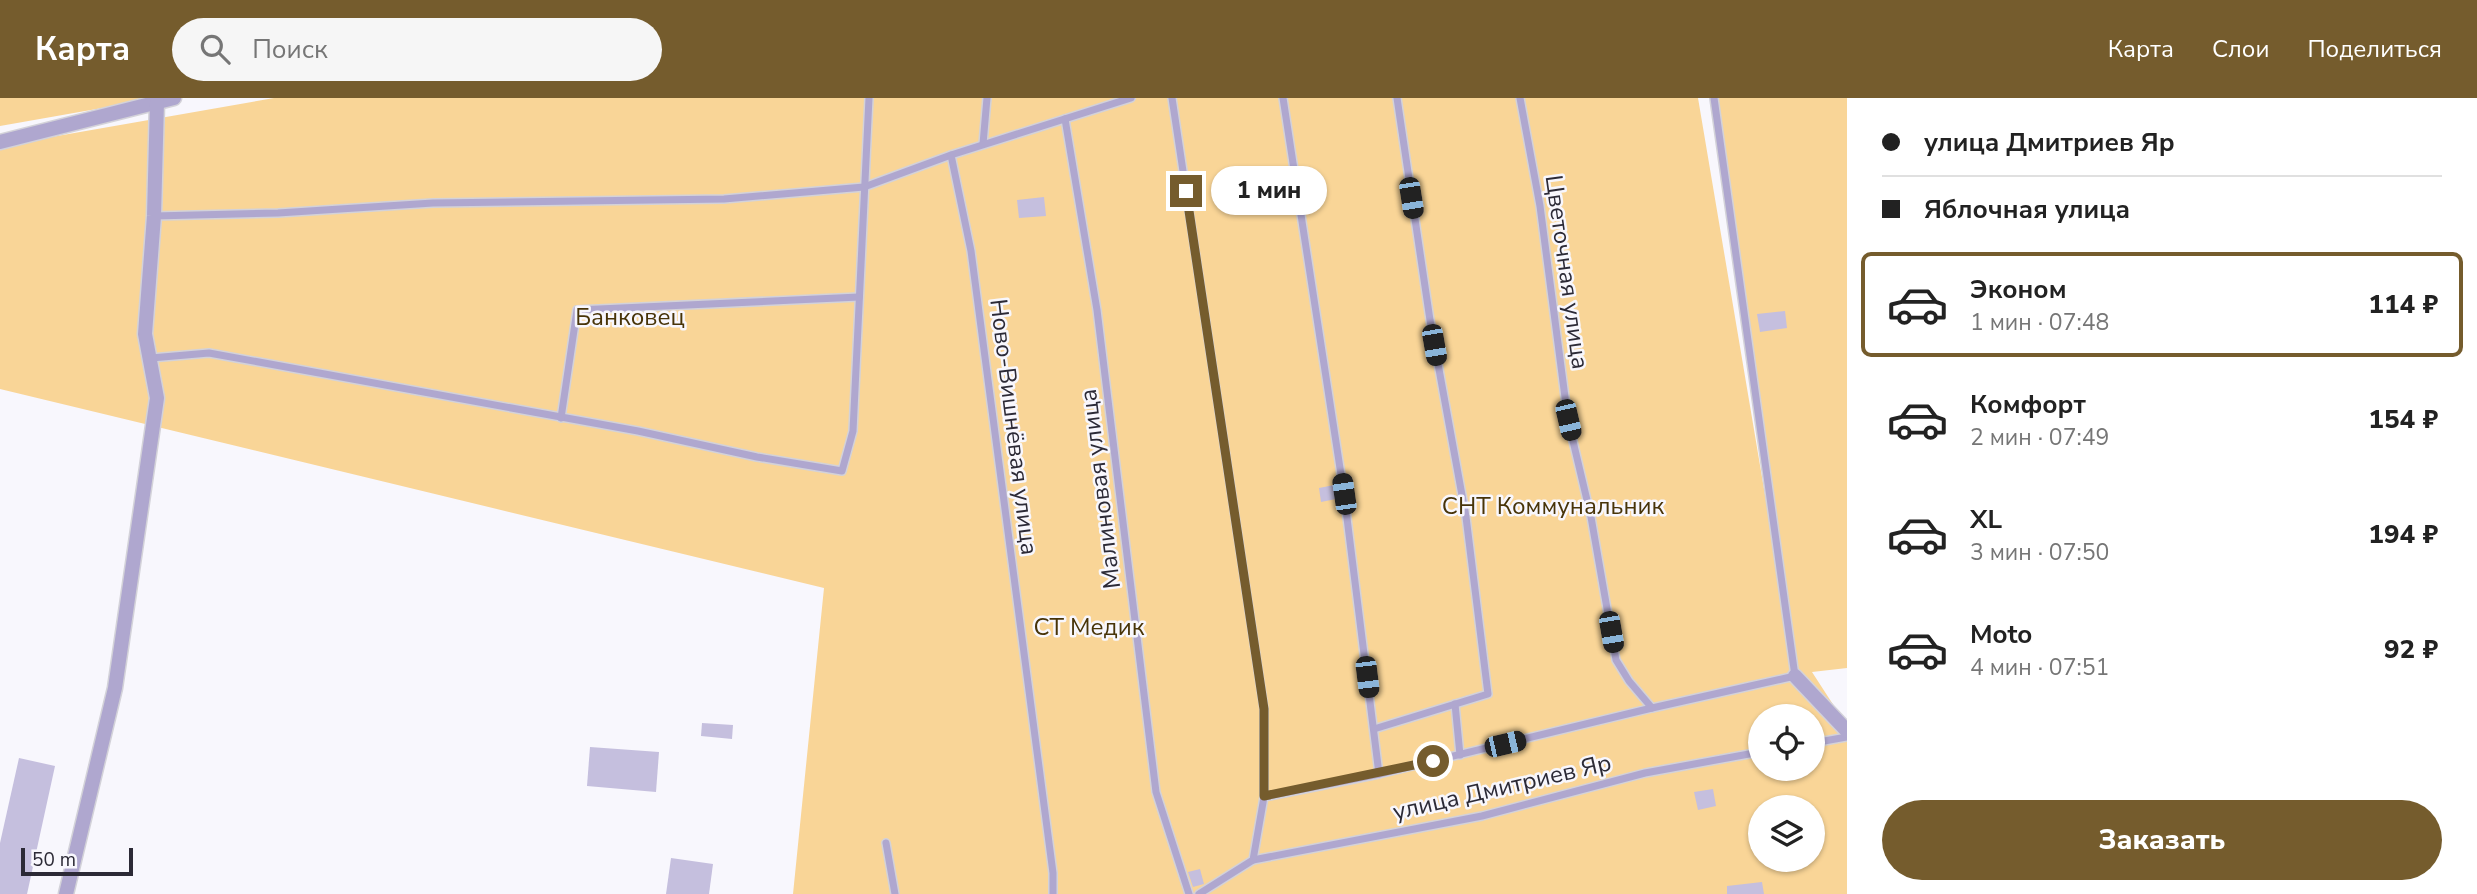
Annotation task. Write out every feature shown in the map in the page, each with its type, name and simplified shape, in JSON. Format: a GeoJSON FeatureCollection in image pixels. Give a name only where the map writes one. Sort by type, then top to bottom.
{"type":"FeatureCollection","features":[{"type":"Feature","properties":{"kind":"street"},"geometry":{"type":"LineString","coordinates":[[0,142],[174,98]]}},
{"type":"Feature","properties":{"kind":"street"},"geometry":{"type":"LineString","coordinates":[[66,894],[115,688],[157,398],[145,334],[154,216],[157,102]]}},
{"type":"Feature","properties":{"kind":"street"},"geometry":{"type":"LineString","coordinates":[[1795,676],[1847,731]]}},
{"type":"Feature","properties":{"kind":"lane"},"geometry":{"type":"LineString","coordinates":[[151,358],[209,353],[842,471],[853,431],[869,98]]}},
{"type":"Feature","properties":{"kind":"lane"},"geometry":{"type":"LineString","coordinates":[[983,144],[987,98]]}},
{"type":"Feature","properties":{"kind":"lane"},"geometry":{"type":"LineString","coordinates":[[1097,98],[1097,109]]}},
{"type":"Feature","properties":{"kind":"lane"},"geometry":{"type":"LineString","coordinates":[[154,216],[278,213],[433,203],[724,199],[864,187],[983,144],[1131,98]]}},
{"type":"Feature","properties":{"kind":"lane"},"geometry":{"type":"LineString","coordinates":[[1172,98],[1264,709],[1264,796],[1253,860]]}},
{"type":"Feature","properties":{"kind":"lane"},"geometry":{"type":"LineString","coordinates":[[1283,98],[1336,442],[1379,774]]}},
{"type":"Feature","properties":{"kind":"lane"},"geometry":{"type":"LineString","coordinates":[[1374,729],[1488,694],[1466,517],[1430,320],[1396,98]]}},
{"type":"Feature","properties":{"kind":"lane","name":"Цветочная улица"},"geometry":{"type":"LineString","coordinates":[[1520,98],[1540,206],[1568,420],[1591,517],[1616,660],[1629,681],[1652,708]]}},
{"type":"Feature","properties":{"kind":"lane"},"geometry":{"type":"LineString","coordinates":[[1652,708],[1795,676],[1714,98]]}},
{"type":"Feature","properties":{"kind":"lane","name":"Малиновая улица"},"geometry":{"type":"LineString","coordinates":[[1065,119],[1097,310],[1156,792],[1189,894]]}},
{"type":"Feature","properties":{"kind":"lane","name":"Ново-Вишнёвая улица"},"geometry":{"type":"LineString","coordinates":[[951,155],[973,265],[1053,873],[1053,894]]}},
{"type":"Feature","properties":{"kind":"lane"},"geometry":{"type":"LineString","coordinates":[[561,418],[578,310],[859,297]]}},
{"type":"Feature","properties":{"kind":"lane"},"geometry":{"type":"LineString","coordinates":[[1455,704],[1460,755]]}},
{"type":"Feature","properties":{"kind":"lane","name":"улица Дмитриев Яр"},"geometry":{"type":"LineString","coordinates":[[1264,796],[1379,774],[1652,708]]}},
{"type":"Feature","properties":{"kind":"lane"},"geometry":{"type":"LineString","coordinates":[[1825,741],[1847,737]]}},
{"type":"Feature","properties":{"kind":"lane","name":"улица Дмитриев Яр"},"geometry":{"type":"LineString","coordinates":[[1199,894],[1253,860],[1482,816],[1645,773],[1748,754]]}},
{"type":"Feature","properties":{"kind":"lane"},"geometry":{"type":"LineString","coordinates":[[886,843],[895,894]]}},
{"type":"Feature","properties":{"kind":"green space"},"geometry":{"type":"Polygon","coordinates":[[[0,98],[159,98],[0,126],[0,98]]]}},
{"type":"Feature","properties":{"kind":"green space"},"geometry":{"type":"Polygon","coordinates":[[[274,98],[1698,98],[1788,631],[1712,98],[1847,98],[1847,668],[1812,672],[1847,726],[1847,894],[793,894],[824,588],[0,389],[0,146],[274,98]]]}},
{"type":"Feature","properties":{"kind":"building"},"geometry":{"type":"Polygon","coordinates":[[[1044,197],[1046,216],[1019,218],[1017,200],[1044,197]]]}},
{"type":"Feature","properties":{"kind":"building"},"geometry":{"type":"Polygon","coordinates":[[[1785,311],[1787,328],[1760,332],[1757,314],[1785,311]]]}},
{"type":"Feature","properties":{"kind":"building"},"geometry":{"type":"Polygon","coordinates":[[[1334,485],[1336,499],[1321,502],[1319,488],[1334,485]]]}},
{"type":"Feature","properties":{"kind":"building"},"geometry":{"type":"Polygon","coordinates":[[[702,723],[733,725],[732,739],[701,736],[702,723]]]}},
{"type":"Feature","properties":{"kind":"building"},"geometry":{"type":"Polygon","coordinates":[[[590,747],[659,752],[656,792],[587,786],[590,747]]]}},
{"type":"Feature","properties":{"kind":"building"},"geometry":{"type":"Polygon","coordinates":[[[19,758],[55,766],[27,894],[0,894],[0,843],[19,758]]]}},
{"type":"Feature","properties":{"kind":"building"},"geometry":{"type":"Polygon","coordinates":[[[1713,789],[1716,806],[1698,810],[1694,792],[1713,789]]]}},
{"type":"Feature","properties":{"kind":"building"},"geometry":{"type":"Polygon","coordinates":[[[671,858],[713,864],[709,894],[666,894],[671,858]]]}},
{"type":"Feature","properties":{"kind":"building"},"geometry":{"type":"Polygon","coordinates":[[[1200,869],[1204,884],[1193,887],[1188,872],[1200,869]]]}},
{"type":"Feature","properties":{"kind":"building"},"geometry":{"type":"Polygon","coordinates":[[[1762,882],[1764,894],[1727,894],[1727,886],[1762,882]]]}},
{"type":"Feature","properties":{"kind":"route"},"geometry":{"type":"LineString","coordinates":[[1186,191],[1264,709],[1264,796],[1433,761]]}},
{"type":"Feature","properties":{"kind":"park label","name":"Банковец"},"geometry":{"type":"Point","coordinates":[630,317]}},
{"type":"Feature","properties":{"kind":"park label","name":"СНТ Коммунальник"},"geometry":{"type":"Point","coordinates":[1553,506]}},
{"type":"Feature","properties":{"kind":"park label","name":"СТ Медик"},"geometry":{"type":"Point","coordinates":[1089,627]}}]}
